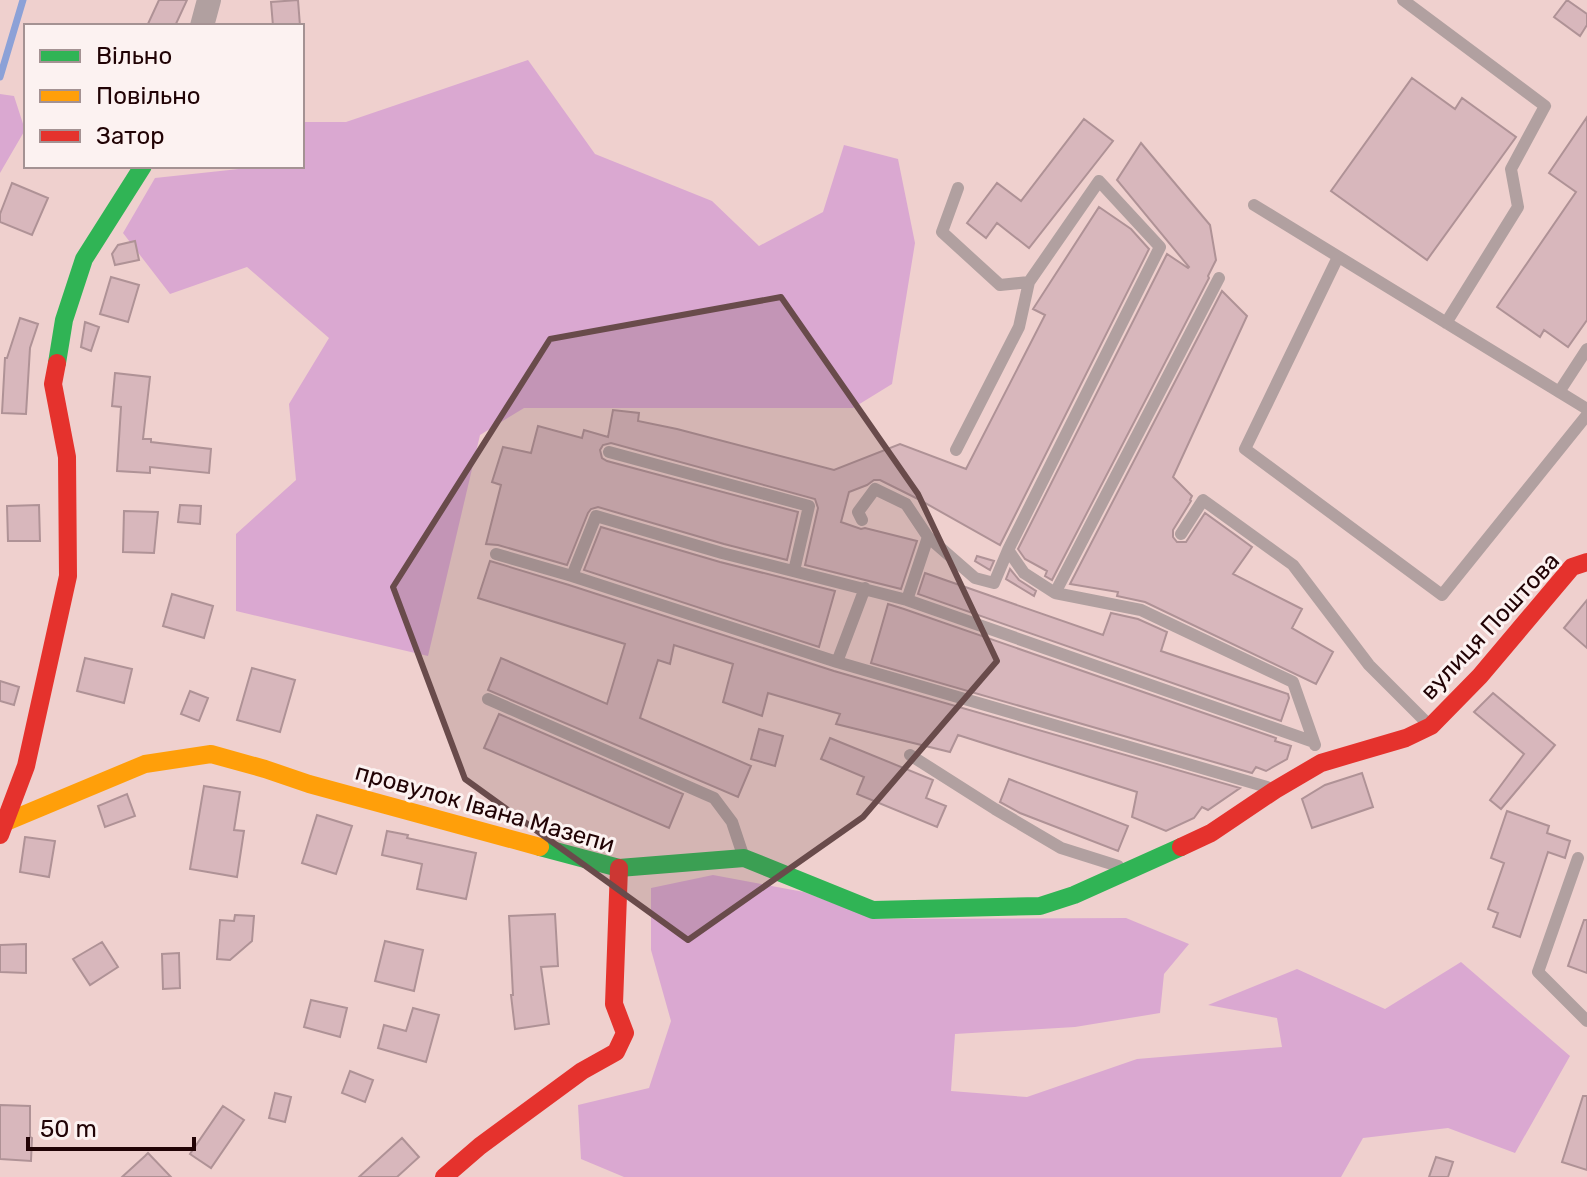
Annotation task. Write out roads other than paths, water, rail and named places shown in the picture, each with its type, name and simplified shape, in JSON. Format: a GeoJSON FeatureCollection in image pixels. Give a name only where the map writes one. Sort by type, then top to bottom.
{"type":"FeatureCollection","features":[{"type":"Feature","properties":{"kind":"street"},"geometry":{"type":"LineString","coordinates":[[203,24],[209,0]]}},
{"type":"Feature","properties":{"kind":"street"},"geometry":{"type":"LineString","coordinates":[[3,828],[26,766],[68,576],[67,457],[53,384],[64,320],[84,259],[142,168]]}},
{"type":"Feature","properties":{"kind":"street","name":"вулиця Поштова"},"geometry":{"type":"LineString","coordinates":[[619,868],[744,858],[873,910],[1040,906],[1132,870],[1211,833],[1321,763],[1406,738],[1431,726],[1480,676],[1572,567],[1587,562]]}},
{"type":"Feature","properties":{"kind":"street","name":"провулок Івана Мазепи"},"geometry":{"type":"LineString","coordinates":[[3,828],[145,764],[211,754],[309,784],[619,868],[614,1004],[625,1033],[616,1052],[569,1081],[480,1146],[444,1177]]}},
{"type":"Feature","properties":{"kind":"lane"},"geometry":{"type":"LineString","coordinates":[[1403,0],[1545,106],[1511,169],[1518,207],[1446,323]]}},
{"type":"Feature","properties":{"kind":"lane"},"geometry":{"type":"LineString","coordinates":[[862,520],[858,512],[875,489],[906,504],[928,537],[975,578],[994,583],[1160,247],[1099,181],[1029,282],[1019,327],[956,450]]}},
{"type":"Feature","properties":{"kind":"lane"},"geometry":{"type":"LineString","coordinates":[[958,188],[942,232],[1000,285],[1029,282]]}},
{"type":"Feature","properties":{"kind":"lane"},"geometry":{"type":"LineString","coordinates":[[1254,205],[1587,409]]}},
{"type":"Feature","properties":{"kind":"lane"},"geometry":{"type":"LineString","coordinates":[[1338,257],[1245,449],[1442,595],[1587,415]]}},
{"type":"Feature","properties":{"kind":"lane"},"geometry":{"type":"LineString","coordinates":[[1055,593],[1219,278]]}},
{"type":"Feature","properties":{"kind":"lane"},"geometry":{"type":"LineString","coordinates":[[1559,392],[1587,349]]}},
{"type":"Feature","properties":{"kind":"lane"},"geometry":{"type":"LineString","coordinates":[[609,452],[809,506],[794,571]]}},
{"type":"Feature","properties":{"kind":"lane"},"geometry":{"type":"LineString","coordinates":[[1181,534],[1203,500],[1293,565],[1369,665],[1431,726]]}},
{"type":"Feature","properties":{"kind":"lane"},"geometry":{"type":"LineString","coordinates":[[572,576],[596,516],[722,553],[907,600],[1314,742]]}},
{"type":"Feature","properties":{"kind":"lane"},"geometry":{"type":"LineString","coordinates":[[907,600],[928,537]]}},
{"type":"Feature","properties":{"kind":"lane"},"geometry":{"type":"LineString","coordinates":[[1008,550],[1024,573],[1055,593],[1141,610],[1293,682],[1321,763]]}},
{"type":"Feature","properties":{"kind":"lane"},"geometry":{"type":"LineString","coordinates":[[496,554],[837,662],[1275,790]]}},
{"type":"Feature","properties":{"kind":"lane"},"geometry":{"type":"LineString","coordinates":[[837,662],[865,588]]}},
{"type":"Feature","properties":{"kind":"lane"},"geometry":{"type":"LineString","coordinates":[[488,699],[714,798],[732,822],[744,858]]}},
{"type":"Feature","properties":{"kind":"lane"},"geometry":{"type":"LineString","coordinates":[[910,755],[1061,848],[1132,870]]}},
{"type":"Feature","properties":{"kind":"lane"},"geometry":{"type":"LineString","coordinates":[[1578,858],[1538,972],[1587,1021]]}},
{"type":"Feature","properties":{"kind":"waterway"},"geometry":{"type":"LineString","coordinates":[[0,77],[23,0]]}}]}
